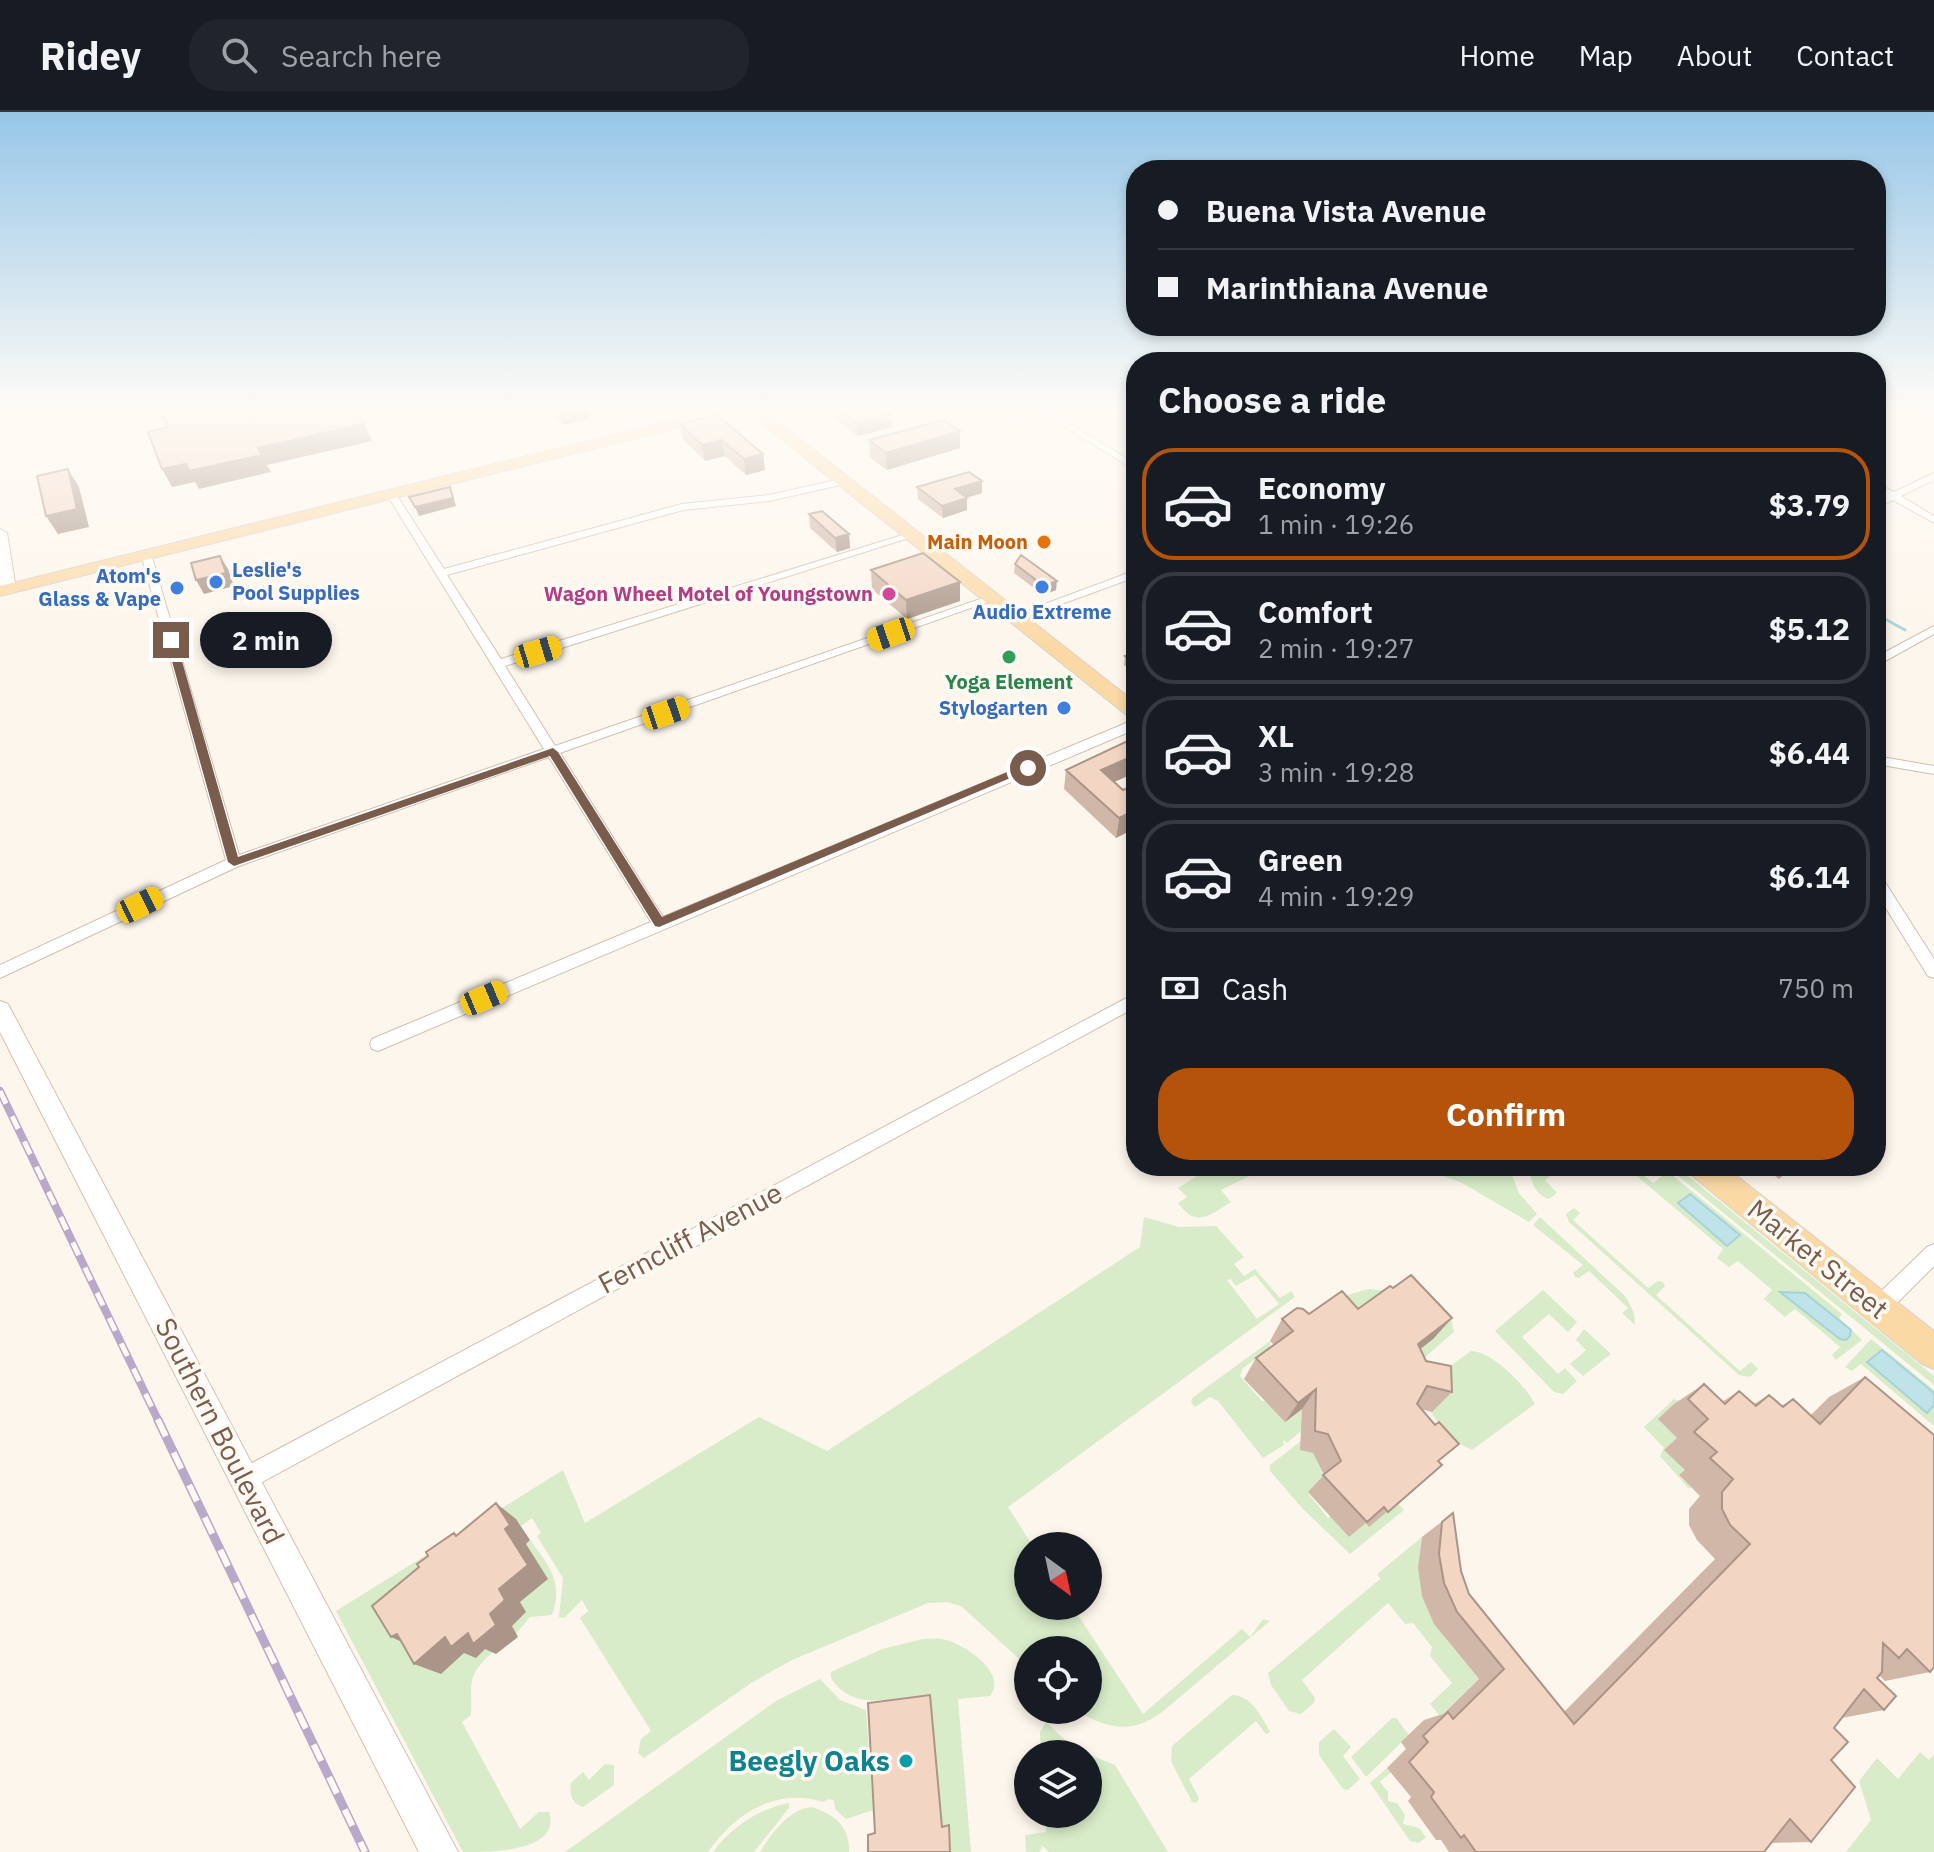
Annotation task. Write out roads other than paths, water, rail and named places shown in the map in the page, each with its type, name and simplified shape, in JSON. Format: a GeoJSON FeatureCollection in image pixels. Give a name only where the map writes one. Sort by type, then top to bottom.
{"type":"FeatureCollection","features":[{"type":"Feature","properties":{"kind":"main road"},"geometry":{"type":"LineString","coordinates":[[4,590],[415,487]]}},
{"type":"Feature","properties":{"kind":"main road"},"geometry":{"type":"LineString","coordinates":[[854,487],[1126,700]]}},
{"type":"Feature","properties":{"kind":"main road","name":"Market Street"},"geometry":{"type":"LineString","coordinates":[[1714,1176],[1934,1352]]}},
{"type":"Feature","properties":{"kind":"street"},"geometry":{"type":"LineString","coordinates":[[441,573],[670,510],[769,498],[818,487]]}},
{"type":"Feature","properties":{"kind":"street"},"geometry":{"type":"LineString","coordinates":[[1886,500],[1911,487]]}},
{"type":"Feature","properties":{"kind":"street"},"geometry":{"type":"LineString","coordinates":[[1886,492],[1934,520]]}},
{"type":"Feature","properties":{"kind":"street"},"geometry":{"type":"LineString","coordinates":[[391,493],[659,923]]}},
{"type":"Feature","properties":{"kind":"street"},"geometry":{"type":"LineString","coordinates":[[0,533],[4,590]]}},
{"type":"Feature","properties":{"kind":"street"},"geometry":{"type":"LineString","coordinates":[[498,664],[913,535]]}},
{"type":"Feature","properties":{"kind":"street"},"geometry":{"type":"LineString","coordinates":[[146,554],[234,862]]}},
{"type":"Feature","properties":{"kind":"street"},"geometry":{"type":"LineString","coordinates":[[1016,617],[1126,577]]}},
{"type":"Feature","properties":{"kind":"street"},"geometry":{"type":"LineString","coordinates":[[0,972],[234,862],[993,598]]}},
{"type":"Feature","properties":{"kind":"street"},"geometry":{"type":"LineString","coordinates":[[1886,656],[1934,629]]}},
{"type":"Feature","properties":{"kind":"street"},"geometry":{"type":"LineString","coordinates":[[378,1044],[1126,728]]}},
{"type":"Feature","properties":{"kind":"street"},"geometry":{"type":"LineString","coordinates":[[1886,762],[1934,770]]}},
{"type":"Feature","properties":{"kind":"street"},"geometry":{"type":"LineString","coordinates":[[1886,904],[1934,972]]}},
{"type":"Feature","properties":{"kind":"street","name":"Ferncliff Avenue"},"geometry":{"type":"LineString","coordinates":[[245,1479],[1126,1004]]}},
{"type":"Feature","properties":{"kind":"street","name":"Southern Boulevard"},"geometry":{"type":"LineString","coordinates":[[0,1010],[439,1852]]}},
{"type":"Feature","properties":{"kind":"street"},"geometry":{"type":"LineString","coordinates":[[1878,1308],[1934,1253]]}},
{"type":"Feature","properties":{"kind":"water"},"geometry":{"type":"Polygon","coordinates":[[[1690,1194],[1740,1235],[1727,1246],[1678,1203],[1690,1194]]]}},
{"type":"Feature","properties":{"kind":"water"},"geometry":{"type":"Polygon","coordinates":[[[1780,1292],[1805,1293],[1851,1330],[1850,1336],[1846,1340],[1840,1339],[1780,1292]]]}},
{"type":"Feature","properties":{"kind":"water"},"geometry":{"type":"Polygon","coordinates":[[[1882,1350],[1934,1393],[1934,1405],[1927,1413],[1867,1362],[1882,1350]]]}},
{"type":"Feature","properties":{"kind":"waterway"},"geometry":{"type":"LineString","coordinates":[[1886,620],[1905,630]]}},
{"type":"Feature","properties":{"kind":"railway"},"geometry":{"type":"LineString","coordinates":[[0,1091],[159,1422]]}},
{"type":"Feature","properties":{"kind":"railway"},"geometry":{"type":"LineString","coordinates":[[158,1420],[365,1852]]}},
{"type":"Feature","properties":{"kind":"place","name":"Main Moon"},"geometry":{"type":"Point","coordinates":[1044,542]}},
{"type":"Feature","properties":{"kind":"place","name":"Leslie's Pool Supplies"},"geometry":{"type":"Point","coordinates":[216,582]}},
{"type":"Feature","properties":{"kind":"place","name":"Audio Extreme"},"geometry":{"type":"Point","coordinates":[1042,587]}},
{"type":"Feature","properties":{"kind":"place","name":"Atom's Glass & Vape"},"geometry":{"type":"Point","coordinates":[177,588]}},
{"type":"Feature","properties":{"kind":"place","name":"Wagon Wheel Motel of Youngstown"},"geometry":{"type":"Point","coordinates":[889,594]}},
{"type":"Feature","properties":{"kind":"place","name":"Yoga Element"},"geometry":{"type":"Point","coordinates":[1009,657]}},
{"type":"Feature","properties":{"kind":"place","name":"Stylogarten"},"geometry":{"type":"Point","coordinates":[1064,708]}},
{"type":"Feature","properties":{"kind":"place","name":"Beegly Oaks"},"geometry":{"type":"Point","coordinates":[906,1761]}}]}
